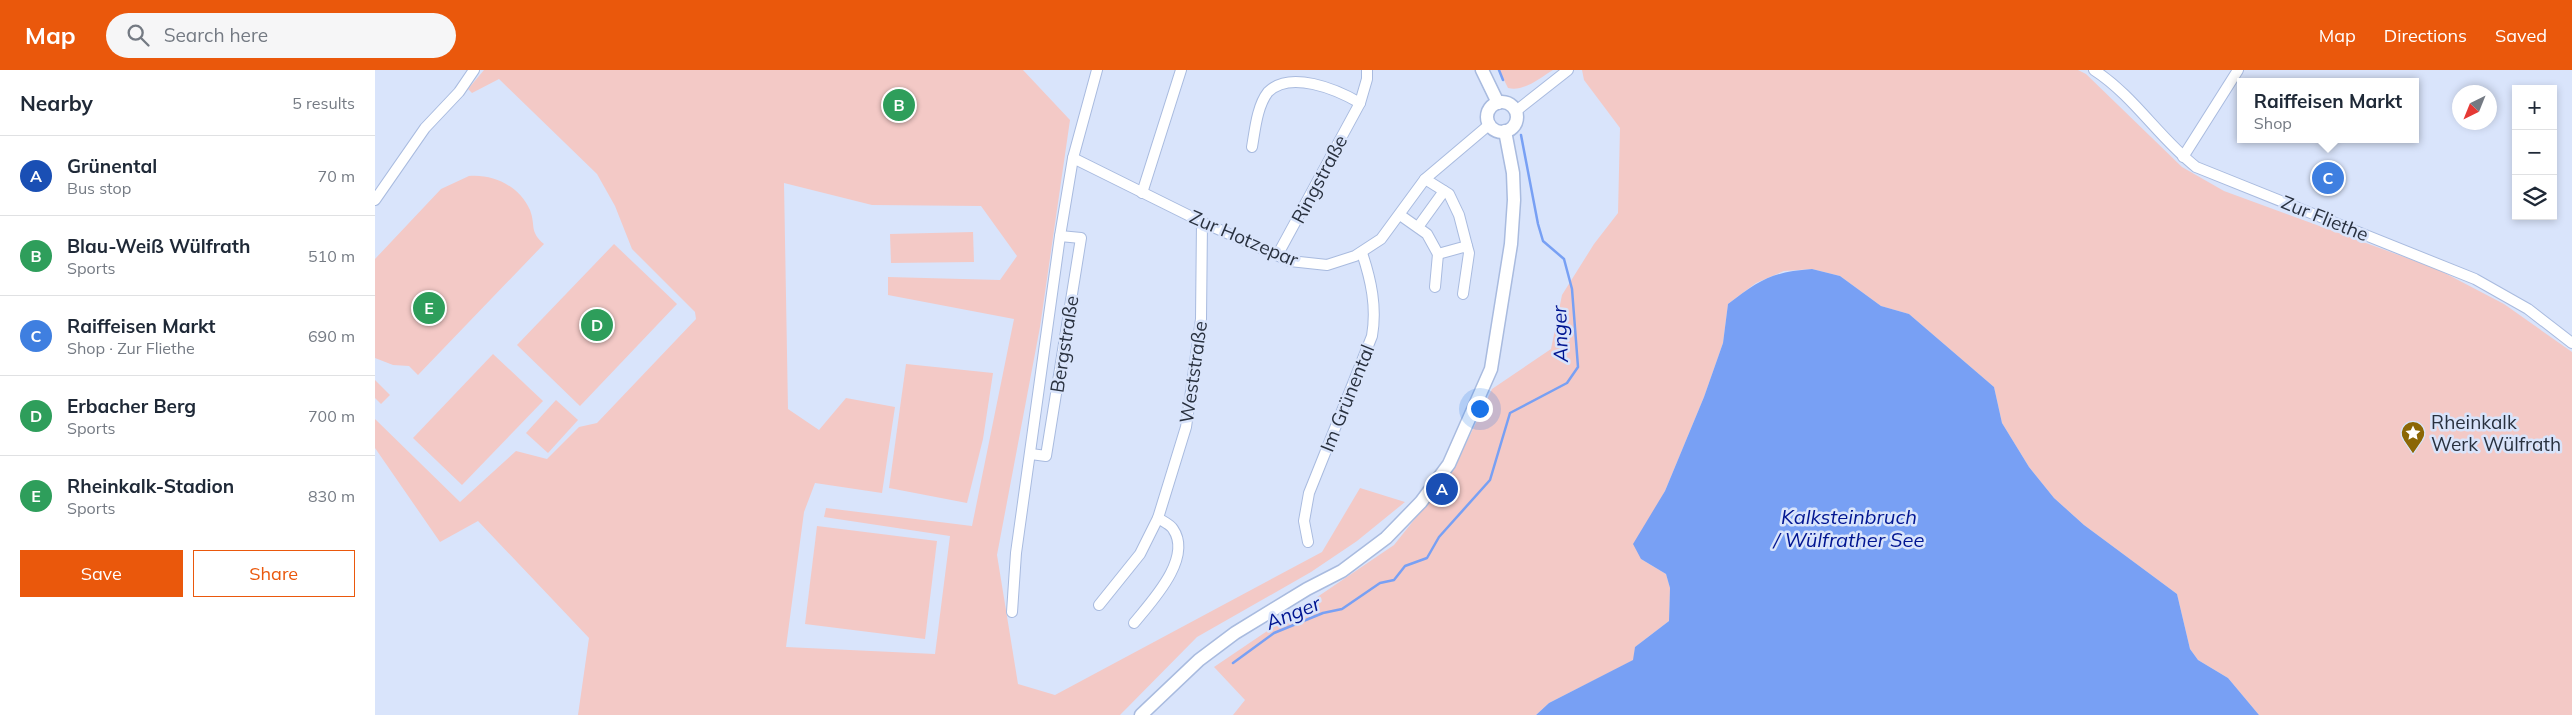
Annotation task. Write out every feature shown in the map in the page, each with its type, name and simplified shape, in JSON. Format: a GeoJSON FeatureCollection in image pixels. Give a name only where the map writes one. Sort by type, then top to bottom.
{"type":"FeatureCollection","features":[{"type":"Feature","properties":{"kind":"street"},"geometry":{"type":"LineString","coordinates":[[375,200],[425,128],[459,92],[475,70]]}},
{"type":"Feature","properties":{"kind":"street","name":"Bergstraße"},"geometry":{"type":"LineString","coordinates":[[1012,612],[1016,553],[1060,236],[1073,158],[1097,70]]}},
{"type":"Feature","properties":{"kind":"street"},"geometry":{"type":"LineString","coordinates":[[1142,193],[1181,70]]}},
{"type":"Feature","properties":{"kind":"street","name":"Ringstraße"},"geometry":{"type":"LineString","coordinates":[[1278,254],[1360,103],[1367,79],[1367,70]]}},
{"type":"Feature","properties":{"kind":"street"},"geometry":{"type":"LineString","coordinates":[[1482,70],[1498,103]]}},
{"type":"Feature","properties":{"kind":"street"},"geometry":{"type":"LineString","coordinates":[[1516,111],[1568,70]]}},
{"type":"Feature","properties":{"kind":"street","name":"Zur Fliethe"},"geometry":{"type":"LineString","coordinates":[[2094,70],[2114,85],[2196,167],[2475,279],[2529,309],[2572,343]]}},
{"type":"Feature","properties":{"kind":"street"},"geometry":{"type":"LineString","coordinates":[[2183,156],[2238,70]]}},
{"type":"Feature","properties":{"kind":"street"},"geometry":{"type":"LineString","coordinates":[[1252,147],[1261,108],[1267,93],[1277,83],[1296,79],[1319,84],[1360,103]]}},
{"type":"Feature","properties":{"kind":"street"},"geometry":{"type":"LineString","coordinates":[[1498,103],[1507,103],[1516,111],[1516,123],[1505,131],[1495,129],[1490,124],[1489,111],[1498,103]]}},
{"type":"Feature","properties":{"kind":"street","name":"Zur Hotzepar"},"geometry":{"type":"LineString","coordinates":[[1073,158],[1202,222],[1278,254],[1289,261],[1317,265],[1340,262],[1362,253],[1381,239],[1425,180],[1490,124]]}},
{"type":"Feature","properties":{"kind":"street"},"geometry":{"type":"LineString","coordinates":[[1141,715],[1187,671],[1235,632],[1299,593],[1342,571],[1387,538],[1417,506],[1449,464],[1491,369],[1511,244],[1514,200],[1513,172],[1505,131]]}},
{"type":"Feature","properties":{"kind":"street"},"geometry":{"type":"LineString","coordinates":[[1425,180],[1449,194],[1459,215],[1469,253],[1463,294]]}},
{"type":"Feature","properties":{"kind":"street"},"geometry":{"type":"LineString","coordinates":[[1418,227],[1444,191]]}},
{"type":"Feature","properties":{"kind":"street"},"geometry":{"type":"LineString","coordinates":[[1400,215],[1427,234],[1438,254],[1435,287]]}},
{"type":"Feature","properties":{"kind":"street","name":"Weststraße"},"geometry":{"type":"LineString","coordinates":[[1099,605],[1140,554],[1158,518],[1186,427],[1201,319],[1202,222]]}},
{"type":"Feature","properties":{"kind":"street","name":"Bergstraße"},"geometry":{"type":"LineString","coordinates":[[1031,454],[1046,456],[1081,238],[1060,236]]}},
{"type":"Feature","properties":{"kind":"street"},"geometry":{"type":"LineString","coordinates":[[1438,254],[1467,246]]}},
{"type":"Feature","properties":{"kind":"street","name":"Im Grünental"},"geometry":{"type":"LineString","coordinates":[[1308,542],[1304,521],[1309,493],[1372,336],[1374,314],[1372,287],[1362,253]]}},
{"type":"Feature","properties":{"kind":"street"},"geometry":{"type":"LineString","coordinates":[[1135,623],[1167,580],[1177,558],[1179,543],[1172,528],[1158,518]]}},
{"type":"Feature","properties":{"kind":"shaded area"},"geometry":{"type":"Polygon","coordinates":[[[484,70],[1023,70],[1070,120],[1040,327],[997,555],[1018,684],[1055,695],[1322,552],[1360,488],[1405,502],[1357,541],[1311,572],[1197,637],[1120,715],[578,715],[589,638],[478,521],[440,542],[375,448],[375,419],[460,502],[516,451],[547,459],[579,427],[597,423],[696,319],[695,312],[632,249],[615,206],[597,174],[499,79],[472,93],[468,89],[484,70]],[[784,183],[788,409],[819,430],[846,398],[895,407],[882,493],[815,483],[804,512],[786,647],[935,654],[950,536],[824,517],[826,508],[972,526],[1014,319],[888,295],[888,277],[1000,280],[1017,256],[981,206],[872,205],[784,183]]]}},
{"type":"Feature","properties":{"kind":"shaded area"},"geometry":{"type":"Polygon","coordinates":[[[1499,70],[1553,70],[1532,84],[1514,89],[1508,88],[1499,70]]]}},
{"type":"Feature","properties":{"kind":"shaded area"},"geometry":{"type":"Polygon","coordinates":[[[1582,70],[2078,70],[2086,74],[2182,167],[2224,191],[2437,269],[2504,304],[2572,352],[2572,715],[2259,715],[2228,678],[2198,660],[2190,649],[2177,594],[2084,525],[2054,498],[2029,467],[2002,423],[1994,387],[1909,314],[1881,306],[1840,276],[1812,269],[1784,271],[1756,283],[1728,304],[1723,343],[1704,397],[1665,491],[1651,517],[1641,559],[1666,574],[1670,588],[1669,621],[1635,647],[1634,660],[1549,703],[1536,715],[1233,715],[1245,700],[1214,667],[1394,545],[1453,471],[1492,389],[1551,349],[1562,295],[1594,244],[1618,213],[1620,128],[1584,80],[1582,70]]]}},
{"type":"Feature","properties":{"kind":"shaded area"},"geometry":{"type":"Polygon","coordinates":[[[469,176],[488,177],[505,183],[519,194],[530,210],[536,235],[544,244],[418,375],[409,366],[393,365],[375,358],[375,259],[441,189],[469,176]]]}},
{"type":"Feature","properties":{"kind":"shaded area"},"geometry":{"type":"Polygon","coordinates":[[[973,232],[974,262],[891,263],[890,234],[973,232]]]}},
{"type":"Feature","properties":{"kind":"shaded area"},"geometry":{"type":"Polygon","coordinates":[[[614,244],[677,304],[580,406],[517,345],[614,244]]]}},
{"type":"Feature","properties":{"kind":"shaded area"},"geometry":{"type":"Polygon","coordinates":[[[493,354],[543,401],[462,485],[413,438],[493,354]]]}},
{"type":"Feature","properties":{"kind":"shaded area"},"geometry":{"type":"Polygon","coordinates":[[[906,364],[993,373],[983,439],[967,503],[889,488],[906,364]]]}},
{"type":"Feature","properties":{"kind":"shaded area"},"geometry":{"type":"Polygon","coordinates":[[[375,380],[390,395],[381,404],[375,398],[375,380]]]}},
{"type":"Feature","properties":{"kind":"shaded area"},"geometry":{"type":"Polygon","coordinates":[[[556,400],[578,420],[548,453],[526,433],[556,400]]]}},
{"type":"Feature","properties":{"kind":"shaded area"},"geometry":{"type":"Polygon","coordinates":[[[817,526],[937,541],[925,639],[805,624],[817,526]]]}},
{"type":"Feature","properties":{"kind":"water","name":"Kalksteinbruch / Wülfrather See"},"geometry":{"type":"Polygon","coordinates":[[[1812,269],[1840,276],[1881,306],[1909,314],[1994,387],[2002,423],[2029,467],[2054,498],[2084,525],[2177,594],[2190,649],[2198,660],[2228,678],[2259,715],[1536,715],[1549,703],[1633,660],[1635,647],[1669,621],[1670,588],[1666,574],[1641,559],[1633,544],[1665,491],[1704,397],[1723,343],[1728,304],[1758,283],[1776,275],[1812,269]]]}},
{"type":"Feature","properties":{"kind":"waterway","name":"Anger"},"geometry":{"type":"LineString","coordinates":[[1499,70],[1503,80]]}},
{"type":"Feature","properties":{"kind":"waterway","name":"Anger"},"geometry":{"type":"LineString","coordinates":[[1233,663],[1274,633],[1323,613],[1342,609],[1380,583],[1394,580],[1405,566],[1427,558],[1439,537],[1490,480],[1510,413],[1567,383],[1578,367],[1572,289],[1564,259],[1543,241],[1521,135]]}},
{"type":"Feature","properties":{"kind":"place","name":"Blau-Weiß Wülfrath"},"geometry":{"type":"Point","coordinates":[899,105]}},
{"type":"Feature","properties":{"kind":"place","name":"Raiffeisen Markt"},"geometry":{"type":"Point","coordinates":[2328,178]}},
{"type":"Feature","properties":{"kind":"place","name":"Rheinkalk-Stadion"},"geometry":{"type":"Point","coordinates":[429,308]}},
{"type":"Feature","properties":{"kind":"place","name":"Erbacher Berg"},"geometry":{"type":"Point","coordinates":[597,325]}},
{"type":"Feature","properties":{"kind":"place","name":"Rheinkalk Werk Wülfrath"},"geometry":{"type":"Point","coordinates":[2413,454]}},
{"type":"Feature","properties":{"kind":"place","name":"Grünental"},"geometry":{"type":"Point","coordinates":[1442,489]}}]}
